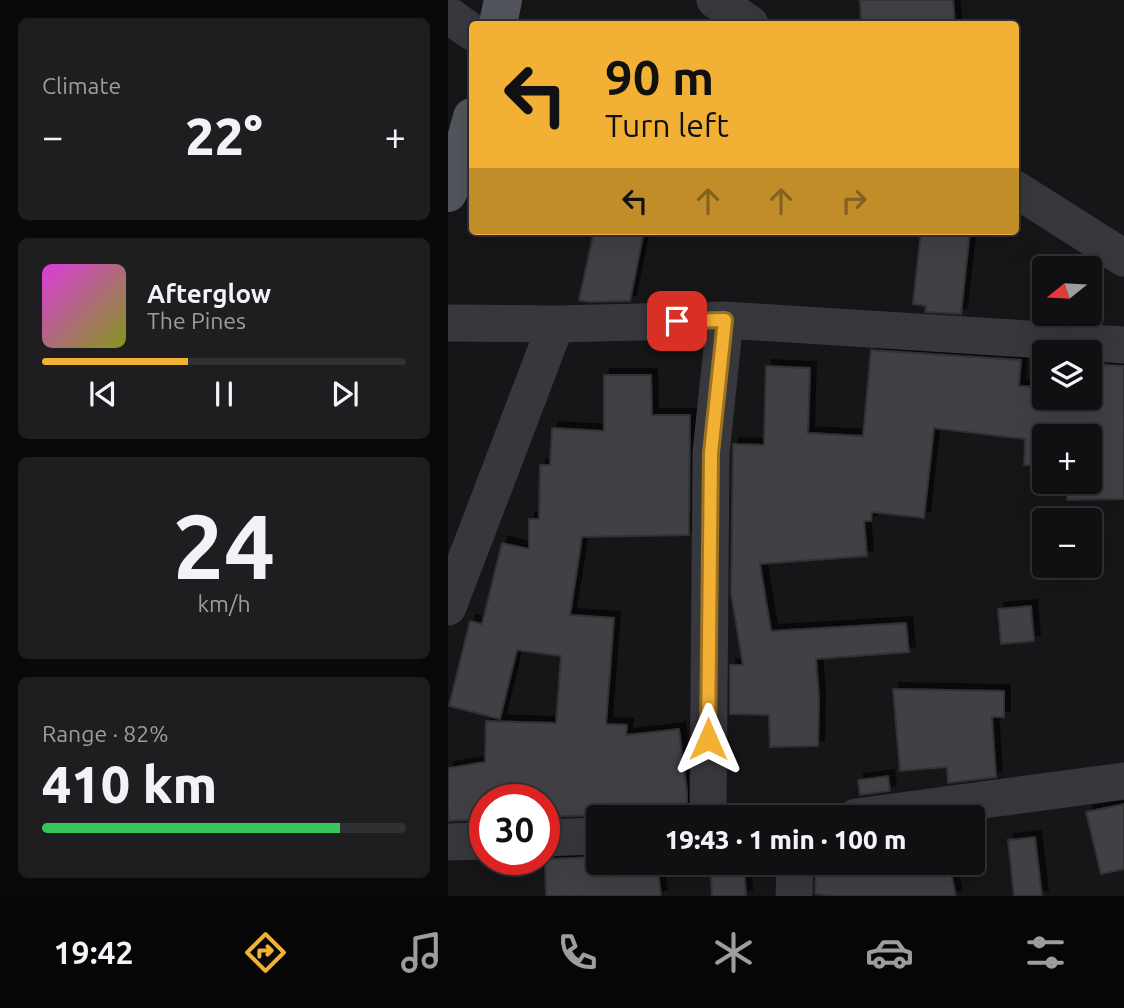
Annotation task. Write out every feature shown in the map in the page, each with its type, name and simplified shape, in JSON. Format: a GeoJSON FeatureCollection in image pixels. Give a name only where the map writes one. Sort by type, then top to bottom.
{"type":"FeatureCollection","features":[{"type":"Feature","properties":{"kind":"main road"},"geometry":{"type":"LineString","coordinates":[[499,21],[503,0]]}},
{"type":"Feature","properties":{"kind":"main road"},"geometry":{"type":"LineString","coordinates":[[448,193],[469,128]]}},
{"type":"Feature","properties":{"kind":"street"},"geometry":{"type":"LineString","coordinates":[[715,0],[746,21]]}},
{"type":"Feature","properties":{"kind":"street"},"geometry":{"type":"LineString","coordinates":[[448,15],[469,30]]}},
{"type":"Feature","properties":{"kind":"street"},"geometry":{"type":"LineString","coordinates":[[1019,192],[1124,258]]}},
{"type":"Feature","properties":{"kind":"street"},"geometry":{"type":"LineString","coordinates":[[708,805],[711,453],[725,320]]}},
{"type":"Feature","properties":{"kind":"street"},"geometry":{"type":"LineString","coordinates":[[448,323],[556,324],[725,320],[1124,345]]}},
{"type":"Feature","properties":{"kind":"street"},"geometry":{"type":"LineString","coordinates":[[448,607],[556,324]]}},
{"type":"Feature","properties":{"kind":"street"},"geometry":{"type":"LineString","coordinates":[[945,805],[1124,781]]}},
{"type":"Feature","properties":{"kind":"street"},"geometry":{"type":"LineString","coordinates":[[560,837],[586,836]]}},
{"type":"Feature","properties":{"kind":"street"},"geometry":{"type":"LineString","coordinates":[[448,842],[469,841]]}},
{"type":"Feature","properties":{"kind":"street"},"geometry":{"type":"LineString","coordinates":[[794,896],[795,875]]}},
{"type":"Feature","properties":{"kind":"building"},"geometry":{"type":"Polygon","coordinates":[[[860,0],[953,0],[955,21],[861,21],[860,0]]]}},
{"type":"Feature","properties":{"kind":"building"},"geometry":{"type":"Polygon","coordinates":[[[593,235],[643,235],[630,301],[579,300],[593,235]]]}},
{"type":"Feature","properties":{"kind":"building"},"geometry":{"type":"Polygon","coordinates":[[[921,235],[970,235],[961,314],[925,312],[926,306],[913,304],[921,235]]]}},
{"type":"Feature","properties":{"kind":"building"},"geometry":{"type":"Polygon","coordinates":[[[871,350],[1021,360],[1019,386],[1032,386],[1032,410],[1102,410],[1102,365],[1124,366],[1124,499],[1067,500],[1067,494],[1102,494],[1102,424],[1032,424],[1032,465],[1024,465],[1025,439],[934,428],[924,518],[872,512],[871,521],[864,521],[867,556],[760,564],[771,631],[906,623],[909,652],[816,659],[819,698],[818,746],[770,747],[769,715],[730,714],[730,665],[743,665],[731,594],[733,444],[764,445],[766,366],[810,368],[808,433],[863,436],[871,350]]]}},
{"type":"Feature","properties":{"kind":"building"},"geometry":{"type":"Polygon","coordinates":[[[604,375],[651,375],[652,415],[690,415],[689,535],[582,537],[570,615],[614,618],[606,724],[627,725],[626,735],[679,729],[687,805],[586,805],[586,815],[560,816],[560,784],[469,784],[469,820],[448,821],[448,768],[485,762],[486,721],[556,723],[561,656],[517,650],[500,719],[449,706],[470,621],[482,624],[502,543],[529,549],[529,519],[539,519],[540,465],[550,465],[552,428],[604,431],[604,375]]]}},
{"type":"Feature","properties":{"kind":"building"},"geometry":{"type":"Polygon","coordinates":[[[1031,606],[1034,641],[1001,644],[998,609],[1031,606]]]}},
{"type":"Feature","properties":{"kind":"building"},"geometry":{"type":"Polygon","coordinates":[[[893,689],[1004,691],[1004,717],[992,717],[996,777],[948,783],[947,767],[900,771],[893,689]]]}},
{"type":"Feature","properties":{"kind":"building"},"geometry":{"type":"Polygon","coordinates":[[[888,776],[890,791],[860,795],[858,780],[888,776]]]}},
{"type":"Feature","properties":{"kind":"building"},"geometry":{"type":"Polygon","coordinates":[[[1124,804],[1124,869],[1101,874],[1086,812],[1124,804]]]}},
{"type":"Feature","properties":{"kind":"building"},"geometry":{"type":"Polygon","coordinates":[[[1035,837],[1042,896],[1014,896],[1008,840],[1035,837]]]}},
{"type":"Feature","properties":{"kind":"building"},"geometry":{"type":"Polygon","coordinates":[[[586,857],[586,875],[658,875],[661,896],[546,896],[545,875],[560,875],[560,859],[586,857]]]}},
{"type":"Feature","properties":{"kind":"building"},"geometry":{"type":"Polygon","coordinates":[[[711,875],[745,875],[746,896],[712,896],[711,875]]]}},
{"type":"Feature","properties":{"kind":"building"},"geometry":{"type":"Polygon","coordinates":[[[816,875],[952,875],[956,896],[835,896],[815,894],[816,875]]]}},
{"type":"Feature","properties":{"kind":"route"},"geometry":{"type":"LineString","coordinates":[[677,321],[725,320],[711,453],[708,739]]}}]}
